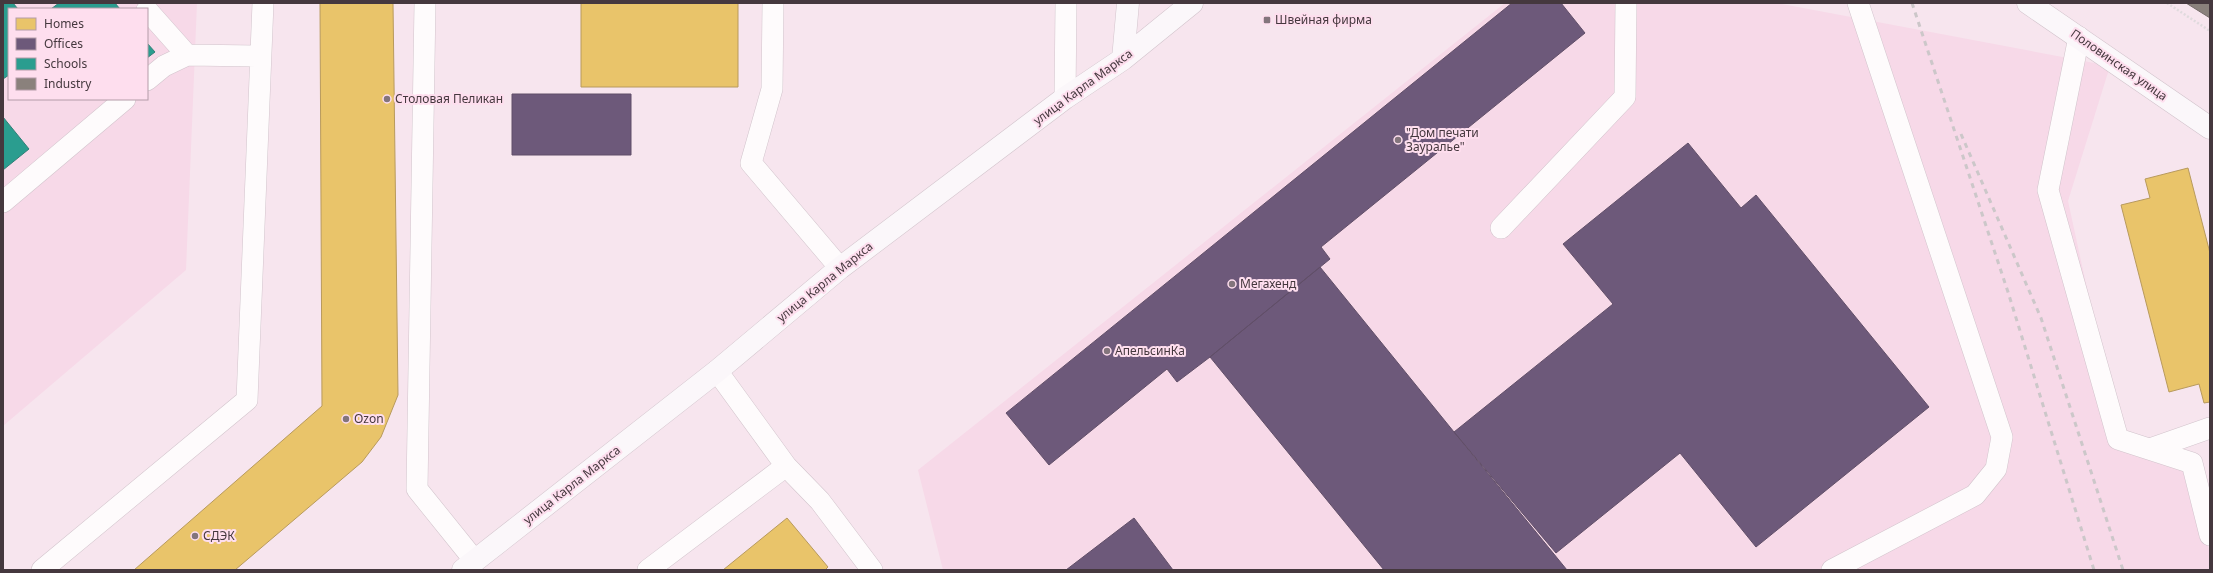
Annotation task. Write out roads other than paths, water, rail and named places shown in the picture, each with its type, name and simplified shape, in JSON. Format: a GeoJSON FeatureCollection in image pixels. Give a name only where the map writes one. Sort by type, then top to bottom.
{"type":"FeatureCollection","features":[{"type":"Feature","properties":{"kind":"main road"},"geometry":{"type":"LineString","coordinates":[[1122,59],[1128,3]]}},
{"type":"Feature","properties":{"kind":"main road","name":"улица Карла Маркса"},"geometry":{"type":"LineString","coordinates":[[469,565],[717,371],[840,268],[1065,98],[1122,59],[1192,3]]}},
{"type":"Feature","properties":{"kind":"main road","name":"Половинская улица"},"geometry":{"type":"LineString","coordinates":[[2028,3],[2210,128]]}},
{"type":"Feature","properties":{"kind":"lane"},"geometry":{"type":"LineString","coordinates":[[42,570],[247,400],[263,3]]}},
{"type":"Feature","properties":{"kind":"lane"},"geometry":{"type":"LineString","coordinates":[[425,3],[417,489],[469,565]]}},
{"type":"Feature","properties":{"kind":"lane"},"geometry":{"type":"LineString","coordinates":[[773,3],[772,89],[751,163],[840,268]]}},
{"type":"Feature","properties":{"kind":"lane"},"geometry":{"type":"LineString","coordinates":[[1065,98],[1066,3]]}},
{"type":"Feature","properties":{"kind":"lane"},"geometry":{"type":"LineString","coordinates":[[1501,228],[1625,96],[1626,3]]}},
{"type":"Feature","properties":{"kind":"lane"},"geometry":{"type":"LineString","coordinates":[[1832,570],[1975,495],[1996,469],[2002,437],[1858,3]]}},
{"type":"Feature","properties":{"kind":"lane"},"geometry":{"type":"LineString","coordinates":[[148,12],[187,55]]}},
{"type":"Feature","properties":{"kind":"lane"},"geometry":{"type":"LineString","coordinates":[[2079,37],[2048,190],[2118,439],[2192,463],[2210,535]]}},
{"type":"Feature","properties":{"kind":"lane"},"geometry":{"type":"LineString","coordinates":[[148,79],[164,66],[187,55],[260,56]]}},
{"type":"Feature","properties":{"kind":"lane"},"geometry":{"type":"LineString","coordinates":[[3,202],[124,100]]}},
{"type":"Feature","properties":{"kind":"lane"},"geometry":{"type":"LineString","coordinates":[[717,371],[786,466],[820,501],[872,570]]}},
{"type":"Feature","properties":{"kind":"lane"},"geometry":{"type":"LineString","coordinates":[[2150,449],[2210,428]]}},
{"type":"Feature","properties":{"kind":"lane"},"geometry":{"type":"LineString","coordinates":[[648,570],[786,466]]}},
{"type":"Feature","properties":{"kind":"railway"},"geometry":{"type":"LineString","coordinates":[[1912,3],[2008,292],[2094,570]]}},
{"type":"Feature","properties":{"kind":"railway"},"geometry":{"type":"LineString","coordinates":[[1961,134],[2041,318],[2123,570]]}},
{"type":"Feature","properties":{"kind":"place","name":"Швейная фирма"},"geometry":{"type":"Point","coordinates":[1267,20]}},
{"type":"Feature","properties":{"kind":"place","name":"Столовая Пеликан"},"geometry":{"type":"Point","coordinates":[387,99]}},
{"type":"Feature","properties":{"kind":"place","name":"\"Дом печати Зауралье\""},"geometry":{"type":"Point","coordinates":[1398,140]}},
{"type":"Feature","properties":{"kind":"place","name":"Мегахенд"},"geometry":{"type":"Point","coordinates":[1232,284]}},
{"type":"Feature","properties":{"kind":"place","name":"АпельсинКа"},"geometry":{"type":"Point","coordinates":[1107,351]}},
{"type":"Feature","properties":{"kind":"place","name":"Ozon"},"geometry":{"type":"Point","coordinates":[346,419]}},
{"type":"Feature","properties":{"kind":"place","name":"СДЭК"},"geometry":{"type":"Point","coordinates":[195,536]}}]}
